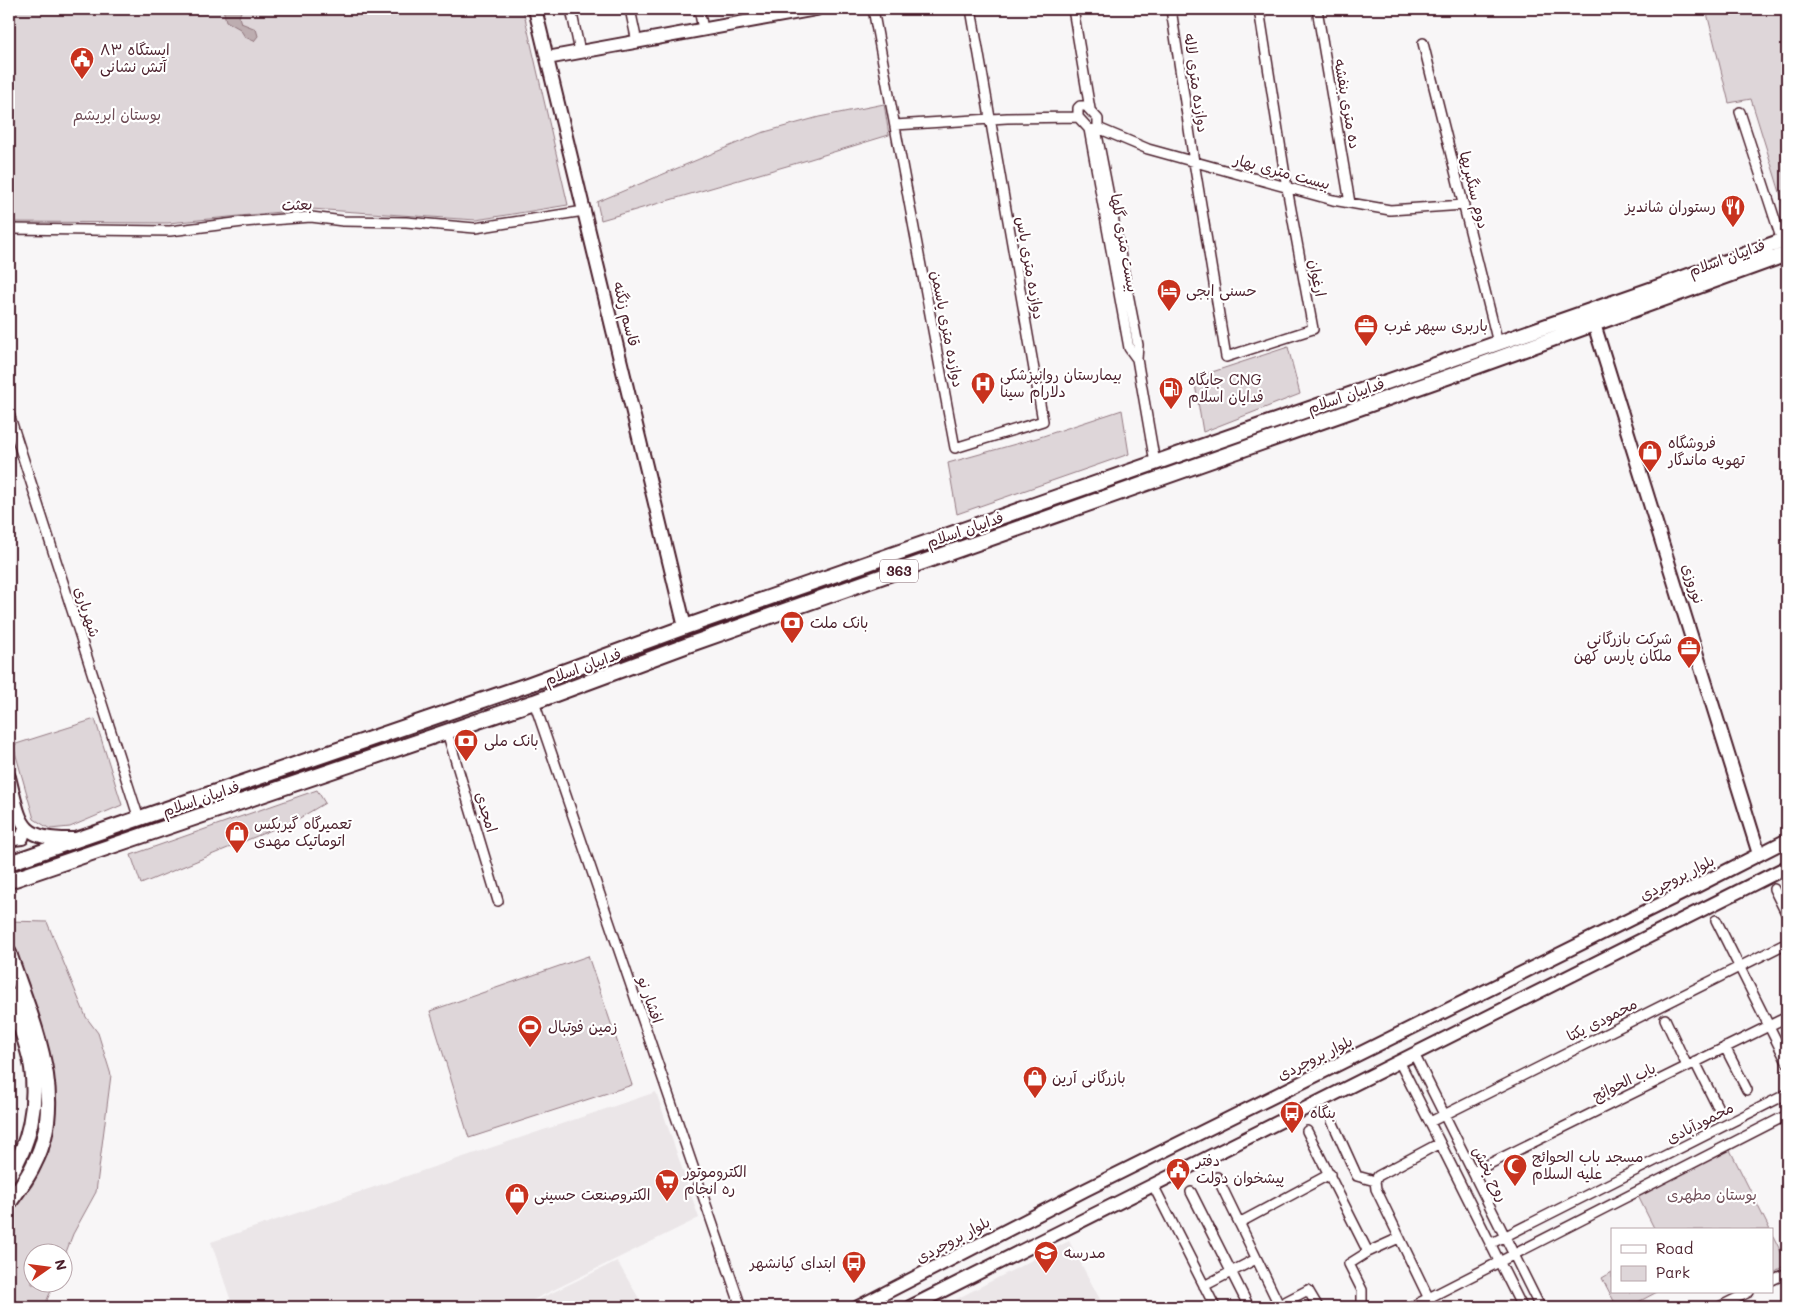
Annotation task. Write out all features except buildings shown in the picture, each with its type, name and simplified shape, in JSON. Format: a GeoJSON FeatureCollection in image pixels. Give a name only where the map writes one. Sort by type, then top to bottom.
{"type":"FeatureCollection","features":[{"type":"Feature","properties":{"kind":"main road","name":"قاسم زنگنه"},"geometry":{"type":"LineString","coordinates":[[536,9],[685,627]]}},
{"type":"Feature","properties":{"kind":"main road"},"geometry":{"type":"LineString","coordinates":[[547,58],[703,29],[769,13],[816,9]]}},
{"type":"Feature","properties":{"kind":"main road","name":"فداییان اسلام"},"geometry":{"type":"LineString","coordinates":[[9,881],[534,702],[688,645],[1594,324],[1785,245]]}},
{"type":"Feature","properties":{"kind":"main road","name":"فداییان اسلام"},"geometry":{"type":"LineString","coordinates":[[9,863],[528,685],[685,627],[1670,283],[1785,245]]}},
{"type":"Feature","properties":{"kind":"main road","name":"نوروزی"},"geometry":{"type":"LineString","coordinates":[[1594,324],[1759,854]]}},
{"type":"Feature","properties":{"kind":"main road"},"geometry":{"type":"LineString","coordinates":[[9,777],[17,810],[25,829],[36,836],[83,838]]}},
{"type":"Feature","properties":{"kind":"main road"},"geometry":{"type":"LineString","coordinates":[[9,834],[18,840],[22,838],[25,829]]}},
{"type":"Feature","properties":{"kind":"main road","name":"بلوار بروجردی"},"geometry":{"type":"LineString","coordinates":[[858,1307],[910,1282],[969,1249],[1085,1190],[1787,840]]}},
{"type":"Feature","properties":{"kind":"main road"},"geometry":{"type":"LineString","coordinates":[[910,1282],[918,1305],[1787,867]]}},
{"type":"Feature","properties":{"kind":"main road"},"geometry":{"type":"LineString","coordinates":[[9,954],[45,1065],[49,1102],[47,1122],[35,1163],[9,1203]]}},
{"type":"Feature","properties":{"kind":"main road"},"geometry":{"type":"LineString","coordinates":[[9,994],[32,1067],[33,1102],[29,1134],[19,1158],[9,1175]]}},
{"type":"Feature","properties":{"kind":"street"},"geometry":{"type":"LineString","coordinates":[[571,9],[580,52]]}},
{"type":"Feature","properties":{"kind":"street"},"geometry":{"type":"LineString","coordinates":[[630,9],[637,42]]}},
{"type":"Feature","properties":{"kind":"street"},"geometry":{"type":"LineString","coordinates":[[699,9],[703,29]]}},
{"type":"Feature","properties":{"kind":"street"},"geometry":{"type":"LineString","coordinates":[[873,9],[895,124],[1078,117],[1094,129]]}},
{"type":"Feature","properties":{"kind":"street","name":"دوازده متری یاس"},"geometry":{"type":"LineString","coordinates":[[971,9],[1043,421]]}},
{"type":"Feature","properties":{"kind":"street"},"geometry":{"type":"LineString","coordinates":[[1073,9],[1090,109]]}},
{"type":"Feature","properties":{"kind":"street","name":"دوازده متری لاله"},"geometry":{"type":"LineString","coordinates":[[1171,9],[1226,358],[1269,343]]}},
{"type":"Feature","properties":{"kind":"street"},"geometry":{"type":"LineString","coordinates":[[1259,9],[1287,188]]}},
{"type":"Feature","properties":{"kind":"street","name":"ده متری بنفشه"},"geometry":{"type":"LineString","coordinates":[[1317,9],[1350,203]]}},
{"type":"Feature","properties":{"kind":"street","name":"دوم سنگبریها"},"geometry":{"type":"LineString","coordinates":[[1423,43],[1498,343]]}},
{"type":"Feature","properties":{"kind":"street"},"geometry":{"type":"LineString","coordinates":[[1078,117],[1078,108],[1080,106],[1086,106],[1090,109]]}},
{"type":"Feature","properties":{"kind":"street","name":"بیست متری گلها"},"geometry":{"type":"LineString","coordinates":[[1090,109],[1098,119],[1094,129],[1129,348],[1137,359],[1155,463]]}},
{"type":"Feature","properties":{"kind":"street"},"geometry":{"type":"LineString","coordinates":[[1740,112],[1785,245]]}},
{"type":"Feature","properties":{"kind":"street","name":"دوازده متری یاسمن"},"geometry":{"type":"LineString","coordinates":[[895,124],[955,448],[1043,421]]}},
{"type":"Feature","properties":{"kind":"street","name":"بیست متری بهار"},"geometry":{"type":"LineString","coordinates":[[1094,129],[1148,149],[1287,188],[1350,203],[1390,210],[1464,205]]}},
{"type":"Feature","properties":{"kind":"street","name":"ارغوان"},"geometry":{"type":"LineString","coordinates":[[1269,343],[1313,329],[1287,188]]}},
{"type":"Feature","properties":{"kind":"street","name":"بعثت"},"geometry":{"type":"LineString","coordinates":[[9,229],[170,231],[243,222],[311,217],[343,221],[406,222],[475,228],[584,211]]}},
{"type":"Feature","properties":{"kind":"street","name":"شهریاری"},"geometry":{"type":"LineString","coordinates":[[9,414],[139,819]]}},
{"type":"Feature","properties":{"kind":"street","name":"افشار نو"},"geometry":{"type":"LineString","coordinates":[[534,702],[741,1307]]}},
{"type":"Feature","properties":{"kind":"street","name":"امجدی"},"geometry":{"type":"LineString","coordinates":[[447,732],[498,901]]}},
{"type":"Feature","properties":{"kind":"street"},"geometry":{"type":"LineString","coordinates":[[1774,889],[1787,915]]}},
{"type":"Feature","properties":{"kind":"street"},"geometry":{"type":"LineString","coordinates":[[1716,920],[1787,1062]]}},
{"type":"Feature","properties":{"kind":"street","name":"محمودی یکتا"},"geometry":{"type":"LineString","coordinates":[[1430,1122],[1787,943]]}},
{"type":"Feature","properties":{"kind":"street","name":"باب الحوائج"},"geometry":{"type":"LineString","coordinates":[[1473,1172],[1787,1017]]}},
{"type":"Feature","properties":{"kind":"street"},"geometry":{"type":"LineString","coordinates":[[1665,1020],[1717,1106]]}},
{"type":"Feature","properties":{"kind":"street"},"geometry":{"type":"LineString","coordinates":[[1725,1047],[1747,1090]]}},
{"type":"Feature","properties":{"kind":"street","name":"روح بخش"},"geometry":{"type":"LineString","coordinates":[[1414,1054],[1540,1307]]}},
{"type":"Feature","properties":{"kind":"street","name":"روح بخش"},"geometry":{"type":"LineString","coordinates":[[1399,1061],[1522,1307]]}},
{"type":"Feature","properties":{"kind":"street","name":"محمودآبادی"},"geometry":{"type":"LineString","coordinates":[[1490,1244],[1787,1094]]}},
{"type":"Feature","properties":{"kind":"street"},"geometry":{"type":"LineString","coordinates":[[1411,1307],[1787,1115]]}},
{"type":"Feature","properties":{"kind":"street"},"geometry":{"type":"LineString","coordinates":[[1332,1121],[1357,1176],[1376,1181]]}},
{"type":"Feature","properties":{"kind":"street"},"geometry":{"type":"LineString","coordinates":[[1307,1131],[1368,1252]]}},
{"type":"Feature","properties":{"kind":"street"},"geometry":{"type":"LineString","coordinates":[[1433,1307],[1376,1189],[1376,1181],[1378,1176],[1440,1143]]}},
{"type":"Feature","properties":{"kind":"street"},"geometry":{"type":"LineString","coordinates":[[1238,1223],[1330,1174]]}},
{"type":"Feature","properties":{"kind":"street"},"geometry":{"type":"LineString","coordinates":[[1217,1177],[1279,1305],[1308,1290],[1318,1307]]}},
{"type":"Feature","properties":{"kind":"street"},"geometry":{"type":"LineString","coordinates":[[1153,1185],[1215,1307]]}},
{"type":"Feature","properties":{"kind":"street"},"geometry":{"type":"LineString","coordinates":[[1191,1192],[1249,1307]]}},
{"type":"Feature","properties":{"kind":"street"},"geometry":{"type":"LineString","coordinates":[[1362,1307],[1362,1290],[1349,1264],[1368,1252],[1399,1238]]}},
{"type":"Feature","properties":{"kind":"street"},"geometry":{"type":"LineString","coordinates":[[1204,1286],[1256,1259]]}},
{"type":"Feature","properties":{"kind":"street"},"geometry":{"type":"LineString","coordinates":[[1774,1279],[1787,1273]]}},
{"type":"Feature","properties":{"kind":"street"},"geometry":{"type":"LineString","coordinates":[[1719,1307],[1745,1294]]}},
{"type":"Feature","properties":{"kind":"shaded area"},"geometry":{"type":"Polygon","coordinates":[[[223,9],[242,9],[239,17],[241,23],[256,29],[258,36],[254,41],[245,37],[240,29],[226,21],[223,9]]]}},
{"type":"Feature","properties":{"kind":"shaded area"},"geometry":{"type":"Polygon","coordinates":[[[656,1092],[699,1218],[519,1307],[233,1307],[211,1242],[656,1092]]]}},
{"type":"Feature","properties":{"kind":"shaded area","name":"مدرسه"},"geometry":{"type":"Polygon","coordinates":[[[1069,1241],[1104,1307],[941,1307],[1069,1241]]]}},
{"type":"Feature","properties":{"kind":"shaded area"},"geometry":{"type":"Polygon","coordinates":[[[617,1261],[644,1307],[523,1307],[617,1261]]]}},
{"type":"Feature","properties":{"kind":"green space","name":"بوستان ابریشم"},"geometry":{"type":"Polygon","coordinates":[[[9,9],[523,9],[568,205],[476,220],[311,209],[168,223],[9,222],[9,9]]]}},
{"type":"Feature","properties":{"kind":"green space"},"geometry":{"type":"Polygon","coordinates":[[[1706,9],[1787,9],[1787,215],[1751,99],[1729,103],[1706,9]]]}},
{"type":"Feature","properties":{"kind":"green space"},"geometry":{"type":"Polygon","coordinates":[[[884,104],[889,135],[601,220],[597,202],[761,133],[819,117],[884,104]]]}},
{"type":"Feature","properties":{"kind":"green space"},"geometry":{"type":"Polygon","coordinates":[[[1288,347],[1300,394],[1203,432],[1194,378],[1288,347]]]}},
{"type":"Feature","properties":{"kind":"green space"},"geometry":{"type":"Polygon","coordinates":[[[1122,410],[1129,454],[957,514],[948,463],[1037,438],[1122,410]]]}},
{"type":"Feature","properties":{"kind":"green space"},"geometry":{"type":"Polygon","coordinates":[[[95,719],[122,805],[70,827],[50,829],[34,819],[13,745],[95,719]]]}},
{"type":"Feature","properties":{"kind":"green space"},"geometry":{"type":"Polygon","coordinates":[[[317,790],[325,803],[298,819],[141,884],[131,855],[317,790]]]}},
{"type":"Feature","properties":{"kind":"green space"},"geometry":{"type":"Polygon","coordinates":[[[9,921],[47,922],[86,1017],[98,1033],[111,1075],[96,1192],[69,1244],[22,1244],[22,1294],[50,1294],[47,1300],[49,1307],[9,1307],[9,1213],[32,1186],[49,1152],[54,1112],[32,1005],[9,940],[9,921]]]}},
{"type":"Feature","properties":{"kind":"green space","name":"زمین فوتبال"},"geometry":{"type":"Polygon","coordinates":[[[588,956],[632,1085],[469,1138],[430,1011],[588,956]]]}},
{"type":"Feature","properties":{"kind":"green space","name":"بوستان مطهری"},"geometry":{"type":"Polygon","coordinates":[[[1728,1146],[1769,1228],[1654,1228],[1637,1194],[1728,1146]]]}},
{"type":"Feature","properties":{"kind":"green space","name":"بوستان مطهری"},"geometry":{"type":"Polygon","coordinates":[[[1774,1238],[1787,1264],[1774,1272],[1774,1238]]]}},
{"type":"Feature","properties":{"kind":"green space"},"geometry":{"type":"Polygon","coordinates":[[[1611,1273],[1611,1294],[1653,1294],[1629,1307],[1617,1307],[1602,1278],[1611,1273]]]}},
{"type":"Feature","properties":{"kind":"place","name":"ایستگاه ۸۳ آتش نشانی"},"geometry":{"type":"Point","coordinates":[82,80]}},
{"type":"Feature","properties":{"kind":"place","name":"رستوران شاندیز"},"geometry":{"type":"Point","coordinates":[1733,228]}},
{"type":"Feature","properties":{"kind":"place","name":"حسنی ابجی"},"geometry":{"type":"Point","coordinates":[1169,312]}},
{"type":"Feature","properties":{"kind":"place","name":"باربری سپهر غرب"},"geometry":{"type":"Point","coordinates":[1366,347]}},
{"type":"Feature","properties":{"kind":"place","name":"بیمارستان روانپزشکی دلارام سینا"},"geometry":{"type":"Point","coordinates":[983,405]}},
{"type":"Feature","properties":{"kind":"place","name":"جایگاه CNG فدایان اسلام"},"geometry":{"type":"Point","coordinates":[1171,410]}},
{"type":"Feature","properties":{"kind":"place","name":"فروشگاه تهویه ماندگار"},"geometry":{"type":"Point","coordinates":[1650,473]}},
{"type":"Feature","properties":{"kind":"place","name":"بانک ملت"},"geometry":{"type":"Point","coordinates":[792,644]}},
{"type":"Feature","properties":{"kind":"place","name":"شرکت بازرگانی ملکان پارس کهن"},"geometry":{"type":"Point","coordinates":[1689,669]}},
{"type":"Feature","properties":{"kind":"place","name":"بانک ملی"},"geometry":{"type":"Point","coordinates":[466,762]}},
{"type":"Feature","properties":{"kind":"place","name":"تعمیرگاه گیربکس اتوماتیک مهدی"},"geometry":{"type":"Point","coordinates":[237,854]}},
{"type":"Feature","properties":{"kind":"place","name":"زمین فوتبال"},"geometry":{"type":"Point","coordinates":[530,1048]}},
{"type":"Feature","properties":{"kind":"place","name":"بازرگانی آرین"},"geometry":{"type":"Point","coordinates":[1035,1099]}},
{"type":"Feature","properties":{"kind":"place","name":"بنگاه"},"geometry":{"type":"Point","coordinates":[1292,1134]}},
{"type":"Feature","properties":{"kind":"place","name":"مسجد باب الحوائج علیه السلام"},"geometry":{"type":"Point","coordinates":[1515,1187]}},
{"type":"Feature","properties":{"kind":"place","name":"دفتر پیشخوان دولت"},"geometry":{"type":"Point","coordinates":[1178,1191]}},
{"type":"Feature","properties":{"kind":"place","name":"الکتروموتور ره انجام"},"geometry":{"type":"Point","coordinates":[667,1202]}},
{"type":"Feature","properties":{"kind":"place","name":"الکتروصنعت حسینی"},"geometry":{"type":"Point","coordinates":[517,1216]}},
{"type":"Feature","properties":{"kind":"place","name":"مدرسه"},"geometry":{"type":"Point","coordinates":[1046,1274]}},
{"type":"Feature","properties":{"kind":"place","name":"ابتدای کیانشهر"},"geometry":{"type":"Point","coordinates":[854,1284]}}]}
